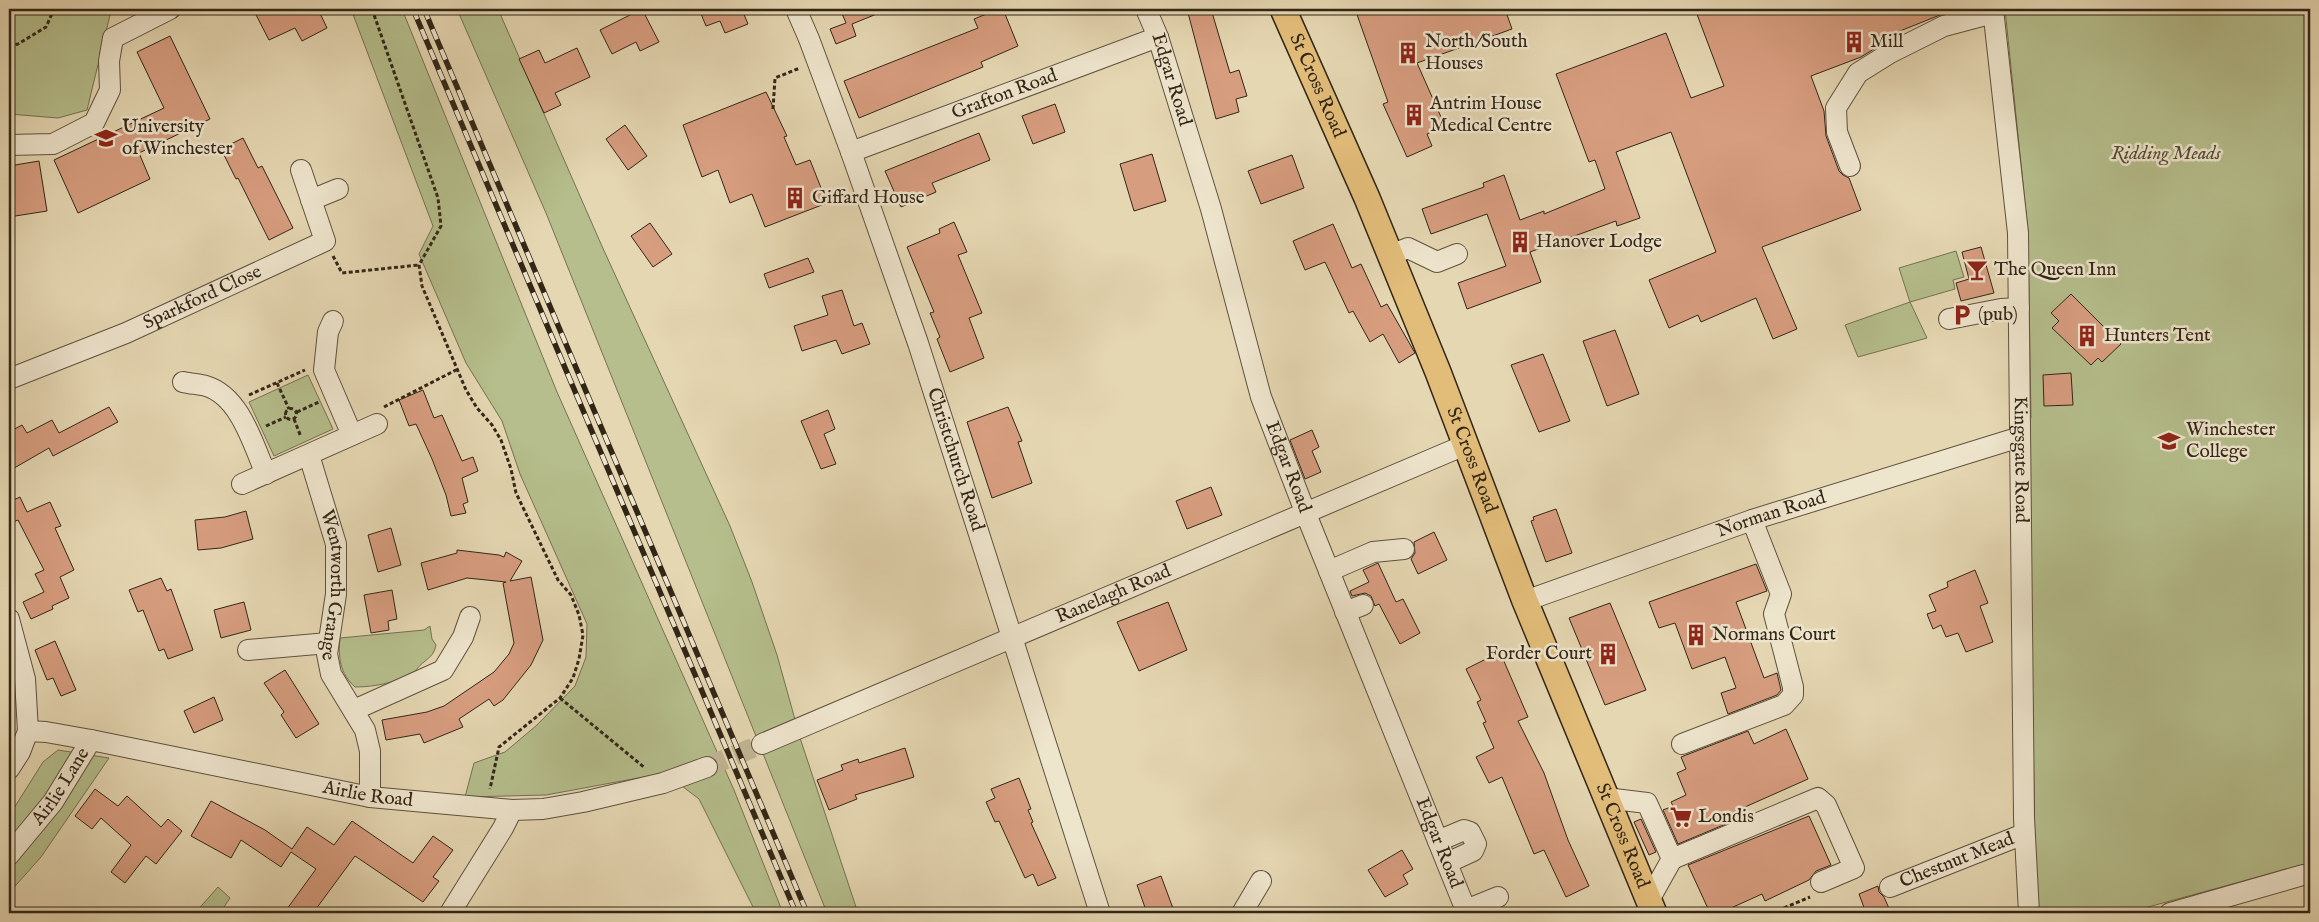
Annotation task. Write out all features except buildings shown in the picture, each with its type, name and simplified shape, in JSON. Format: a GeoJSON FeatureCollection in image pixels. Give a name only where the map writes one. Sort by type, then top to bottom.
{"type":"FeatureCollection","features":[{"type":"Feature","properties":{"kind":"main road","name":"St Cross Road"},"geometry":{"type":"LineString","coordinates":[[1283,9],[1390,255],[1438,372],[1525,601],[1652,906]]}},
{"type":"Feature","properties":{"kind":"street"},"geometry":{"type":"LineString","coordinates":[[9,145],[54,144],[94,123],[110,90],[109,61],[113,38],[170,9]]}},
{"type":"Feature","properties":{"kind":"street","name":"Christchurch Road"},"geometry":{"type":"LineString","coordinates":[[796,9],[851,152],[918,343],[1100,913]]}},
{"type":"Feature","properties":{"kind":"street","name":"Edgar Road"},"geometry":{"type":"LineString","coordinates":[[1146,9],[1158,37],[1212,209],[1261,397],[1329,571],[1354,608],[1438,841],[1467,912]]}},
{"type":"Feature","properties":{"kind":"street"},"geometry":{"type":"LineString","coordinates":[[1850,166],[1837,132],[1836,108],[1858,73],[1890,53],[1944,26],[1993,11]]}},
{"type":"Feature","properties":{"kind":"street","name":"Kingsgate Road"},"geometry":{"type":"LineString","coordinates":[[1993,11],[2018,233],[2024,834],[2028,913]]}},
{"type":"Feature","properties":{"kind":"street","name":"Grafton Road"},"geometry":{"type":"LineString","coordinates":[[851,152],[1158,37]]}},
{"type":"Feature","properties":{"kind":"street"},"geometry":{"type":"LineString","coordinates":[[301,170],[325,241]]}},
{"type":"Feature","properties":{"kind":"street"},"geometry":{"type":"LineString","coordinates":[[311,200],[338,189]]}},
{"type":"Feature","properties":{"kind":"street","name":"Sparkford Close"},"geometry":{"type":"LineString","coordinates":[[9,379],[126,333],[325,241]]}},
{"type":"Feature","properties":{"kind":"street"},"geometry":{"type":"LineString","coordinates":[[1390,255],[1408,248],[1437,262],[1457,254]]}},
{"type":"Feature","properties":{"kind":"street"},"geometry":{"type":"LineString","coordinates":[[1949,319],[2001,309],[2019,308]]}},
{"type":"Feature","properties":{"kind":"street"},"geometry":{"type":"LineString","coordinates":[[333,320],[328,332],[324,366],[352,436]]}},
{"type":"Feature","properties":{"kind":"street"},"geometry":{"type":"LineString","coordinates":[[183,382],[208,386],[228,399],[234,406],[266,474]]}},
{"type":"Feature","properties":{"kind":"street"},"geometry":{"type":"LineString","coordinates":[[242,484],[377,424]]}},
{"type":"Feature","properties":{"kind":"street","name":"Norman Road"},"geometry":{"type":"LineString","coordinates":[[1525,601],[1752,520],[2020,437]]}},
{"type":"Feature","properties":{"kind":"street","name":"Ranelagh Road"},"geometry":{"type":"LineString","coordinates":[[762,744],[1465,445]]}},
{"type":"Feature","properties":{"kind":"street","name":"Wentworth Grange"},"geometry":{"type":"LineString","coordinates":[[309,455],[336,544],[336,594],[327,654],[331,674],[365,730],[370,751],[370,797]]}},
{"type":"Feature","properties":{"kind":"street"},"geometry":{"type":"LineString","coordinates":[[1682,744],[1784,705],[1794,695],[1774,614],[1781,594],[1752,520]]}},
{"type":"Feature","properties":{"kind":"street"},"geometry":{"type":"LineString","coordinates":[[1329,571],[1373,552],[1404,549]]}},
{"type":"Feature","properties":{"kind":"street"},"geometry":{"type":"LineString","coordinates":[[354,710],[443,670],[463,637],[470,617]]}},
{"type":"Feature","properties":{"kind":"street"},"geometry":{"type":"LineString","coordinates":[[9,619],[25,679],[28,731],[20,752],[9,769]]}},
{"type":"Feature","properties":{"kind":"street"},"geometry":{"type":"LineString","coordinates":[[248,650],[328,643]]}},
{"type":"Feature","properties":{"kind":"street","name":"Airlie Road"},"geometry":{"type":"LineString","coordinates":[[28,731],[46,732],[91,740],[370,797],[512,810],[583,802],[663,783],[707,767]]}},
{"type":"Feature","properties":{"kind":"street","name":"Airlie Lane"},"geometry":{"type":"LineString","coordinates":[[9,856],[53,802],[91,740]]}},
{"type":"Feature","properties":{"kind":"street"},"geometry":{"type":"LineString","coordinates":[[1606,798],[1647,803],[1672,859]]}},
{"type":"Feature","properties":{"kind":"street"},"geometry":{"type":"LineString","coordinates":[[1652,906],[1672,859],[1818,798],[1826,805],[1854,868],[1821,882]]}},
{"type":"Feature","properties":{"kind":"street"},"geometry":{"type":"LineString","coordinates":[[450,913],[504,828],[512,810]]}},
{"type":"Feature","properties":{"kind":"street"},"geometry":{"type":"LineString","coordinates":[[1438,841],[1464,830],[1470,832],[1476,844],[1473,852],[1447,863]]}},
{"type":"Feature","properties":{"kind":"street","name":"Chestnut Mead"},"geometry":{"type":"LineString","coordinates":[[1890,887],[2024,834]]}},
{"type":"Feature","properties":{"kind":"street"},"geometry":{"type":"LineString","coordinates":[[2170,913],[2304,875],[2310,875]]}},
{"type":"Feature","properties":{"kind":"street"},"geometry":{"type":"LineString","coordinates":[[1242,913],[1261,881]]}},
{"type":"Feature","properties":{"kind":"street"},"geometry":{"type":"LineString","coordinates":[[1467,912],[1498,896]]}},
{"type":"Feature","properties":{"kind":"path"},"geometry":{"type":"LineString","coordinates":[[9,46],[18,44],[46,26],[54,9]]}},
{"type":"Feature","properties":{"kind":"path"},"geometry":{"type":"LineString","coordinates":[[372,9],[438,198],[441,226],[420,265],[422,286],[456,370],[477,408],[492,425],[501,440],[511,469],[516,492],[558,580],[571,595],[583,635],[579,659],[573,678],[560,698],[499,747],[490,786],[490,808]]}},
{"type":"Feature","properties":{"kind":"path"},"geometry":{"type":"LineString","coordinates":[[773,109],[775,78],[817,61]]}},
{"type":"Feature","properties":{"kind":"path"},"geometry":{"type":"LineString","coordinates":[[325,241],[342,273],[420,265]]}},
{"type":"Feature","properties":{"kind":"path"},"geometry":{"type":"LineString","coordinates":[[234,406],[277,383],[324,366]]}},
{"type":"Feature","properties":{"kind":"path"},"geometry":{"type":"LineString","coordinates":[[377,424],[379,410],[456,370]]}},
{"type":"Feature","properties":{"kind":"path"},"geometry":{"type":"LineString","coordinates":[[277,383],[289,409]]}},
{"type":"Feature","properties":{"kind":"path"},"geometry":{"type":"LineString","coordinates":[[560,698],[663,783]]}},
{"type":"Feature","properties":{"kind":"green space"},"geometry":{"type":"Polygon","coordinates":[[[9,9],[119,9],[110,15],[87,110],[58,118],[9,114],[9,9]]]}},
{"type":"Feature","properties":{"kind":"green space"},"geometry":{"type":"Polygon","coordinates":[[[351,9],[402,9],[557,392],[734,790],[783,913],[756,913],[699,799],[665,773],[546,795],[465,797],[474,763],[505,752],[537,725],[575,686],[586,657],[587,624],[520,474],[502,421],[466,363],[419,254],[433,226],[351,9]]]}},
{"type":"Feature","properties":{"kind":"green space"},"geometry":{"type":"Polygon","coordinates":[[[457,9],[498,9],[601,244],[730,526],[752,582],[777,655],[801,741],[858,913],[827,913],[546,213],[457,9]]]}},
{"type":"Feature","properties":{"kind":"green space","name":"Ridding Meads"},"geometry":{"type":"Polygon","coordinates":[[[2005,9],[2310,9],[2310,863],[2126,913],[2036,913],[2028,418],[2031,418],[2028,232],[2005,9]]]}},
{"type":"Feature","properties":{"kind":"green space"},"geometry":{"type":"Polygon","coordinates":[[[1956,251],[1964,277],[1953,280],[1955,289],[1910,302],[1899,268],[1956,251]]]}},
{"type":"Feature","properties":{"kind":"green space"},"geometry":{"type":"Polygon","coordinates":[[[1910,302],[1927,338],[1858,357],[1845,325],[1910,302]]]}},
{"type":"Feature","properties":{"kind":"green space"},"geometry":{"type":"Polygon","coordinates":[[[308,375],[333,429],[274,456],[249,402],[308,375]]]}},
{"type":"Feature","properties":{"kind":"green space"},"geometry":{"type":"Polygon","coordinates":[[[430,626],[432,639],[436,645],[435,650],[419,666],[414,674],[385,684],[363,687],[355,687],[346,677],[341,665],[339,652],[340,638],[424,630],[430,626]]]}},
{"type":"Feature","properties":{"kind":"green space"},"geometry":{"type":"Polygon","coordinates":[[[58,750],[109,758],[41,857],[9,893],[9,816],[43,762],[58,750]]]}},
{"type":"Feature","properties":{"kind":"green space"},"geometry":{"type":"Polygon","coordinates":[[[218,887],[230,898],[220,913],[195,913],[218,887]]]}},
{"type":"Feature","properties":{"kind":"tunnel"},"geometry":{"type":"LineString","coordinates":[[707,767],[762,744]]}},
{"type":"Feature","properties":{"kind":"railway"},"geometry":{"type":"LineString","coordinates":[[413,9],[796,913]]}},
{"type":"Feature","properties":{"kind":"railway"},"geometry":{"type":"LineString","coordinates":[[424,9],[807,913]]}},
{"type":"Feature","properties":{"kind":"place","name":"Mill"},"geometry":{"type":"Point","coordinates":[1854,42]}},
{"type":"Feature","properties":{"kind":"place","name":"North/South Houses"},"geometry":{"type":"Point","coordinates":[1408,53]}},
{"type":"Feature","properties":{"kind":"place","name":"Antrim House Medical Centre"},"geometry":{"type":"Point","coordinates":[1414,115]}},
{"type":"Feature","properties":{"kind":"place","name":"University of Winchester"},"geometry":{"type":"Point","coordinates":[106,138]}},
{"type":"Feature","properties":{"kind":"place","name":"Giffard House"},"geometry":{"type":"Point","coordinates":[795,198]}},
{"type":"Feature","properties":{"kind":"place","name":"Hanover Lodge"},"geometry":{"type":"Point","coordinates":[1520,242]}},
{"type":"Feature","properties":{"kind":"place","name":"The Queen Inn"},"geometry":{"type":"Point","coordinates":[1977,270]}},
{"type":"Feature","properties":{"kind":"place","name":"(pub)"},"geometry":{"type":"Point","coordinates":[1962,315]}},
{"type":"Feature","properties":{"kind":"place","name":"Hunters Tent"},"geometry":{"type":"Point","coordinates":[2087,336]}},
{"type":"Feature","properties":{"kind":"place","name":"Winchester College"},"geometry":{"type":"Point","coordinates":[2169,441]}},
{"type":"Feature","properties":{"kind":"place","name":"Normans Court"},"geometry":{"type":"Point","coordinates":[1696,635]}},
{"type":"Feature","properties":{"kind":"place","name":"Forder Court"},"geometry":{"type":"Point","coordinates":[1608,654]}},
{"type":"Feature","properties":{"kind":"place","name":"Londis"},"geometry":{"type":"Point","coordinates":[1681,817]}}]}
